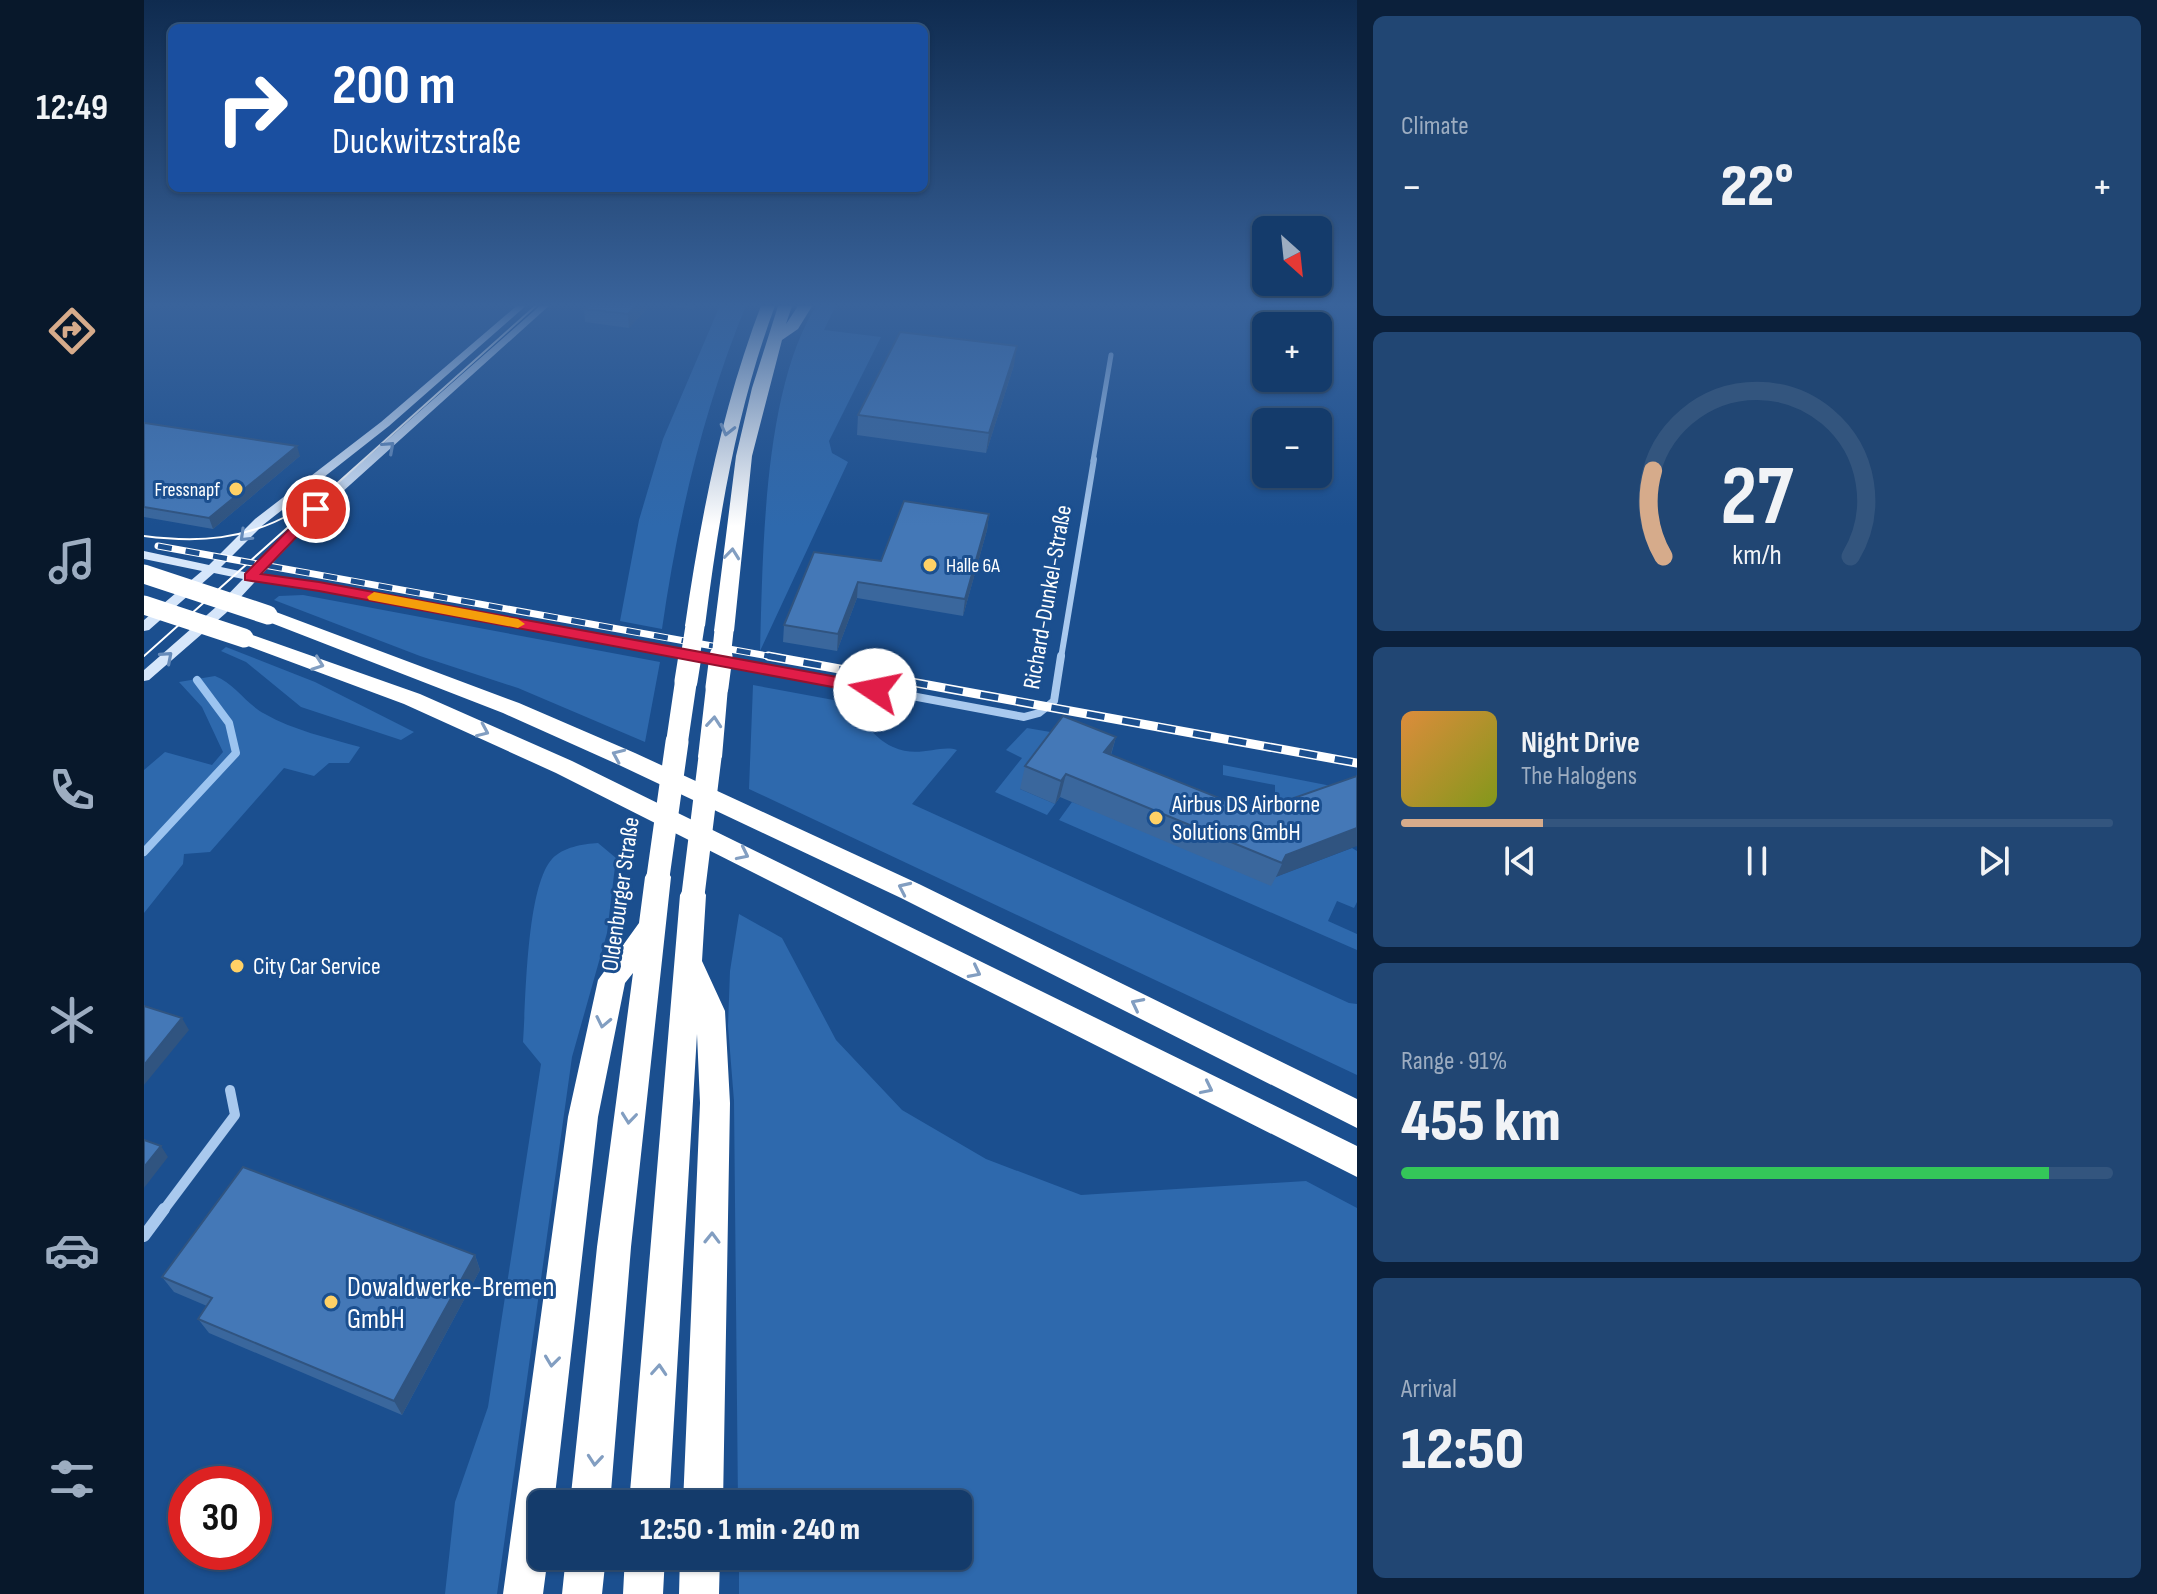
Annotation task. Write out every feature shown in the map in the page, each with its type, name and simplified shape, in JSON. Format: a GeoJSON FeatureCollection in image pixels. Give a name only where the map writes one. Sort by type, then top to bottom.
{"type":"FeatureCollection","features":[{"type":"Feature","properties":{"kind":"highway","name":"Oldenburger Straße"},"geometry":{"type":"LineString","coordinates":[[591,1490],[614,1247],[650,929],[722,450],[741,377]]}},
{"type":"Feature","properties":{"kind":"highway"},"geometry":{"type":"LineString","coordinates":[[650,1490],[693,895],[744,456],[764,377]]}},
{"type":"Feature","properties":{"kind":"highway"},"geometry":{"type":"LineString","coordinates":[[144,574],[268,615],[511,708],[627,759],[910,891],[1357,1114]]}},
{"type":"Feature","properties":{"kind":"highway"},"geometry":{"type":"LineString","coordinates":[[144,605],[412,699],[564,767],[1357,1162]]}},
{"type":"Feature","properties":{"kind":"highway"},"geometry":{"type":"LineString","coordinates":[[523,1594],[583,1117],[612,980],[650,929]]}},
{"type":"Feature","properties":{"kind":"highway"},"geometry":{"type":"LineString","coordinates":[[688,958],[711,1011],[715,1103],[703,1490]]}},
{"type":"Feature","properties":{"kind":"highway"},"geometry":{"type":"LineString","coordinates":[[582,1594],[585,1570]]}},
{"type":"Feature","properties":{"kind":"highway"},"geometry":{"type":"LineString","coordinates":[[643,1594],[644,1570]]}},
{"type":"Feature","properties":{"kind":"highway"},"geometry":{"type":"LineString","coordinates":[[699,1594],[700,1570]]}},
{"type":"Feature","properties":{"kind":"main road"},"geometry":{"type":"LineString","coordinates":[[144,627],[213,568],[259,522],[385,424],[439,377]]}},
{"type":"Feature","properties":{"kind":"main road"},"geometry":{"type":"LineString","coordinates":[[144,677],[221,610],[316,509],[464,377]]}},
{"type":"Feature","properties":{"kind":"main road"},"geometry":{"type":"LineString","coordinates":[[144,555],[250,577]]}},
{"type":"Feature","properties":{"kind":"street","name":"Richard-Dunkel-Straße"},"geometry":{"type":"LineString","coordinates":[[250,577],[319,586],[1024,717],[1039,713],[1054,701],[1107,377]]}},
{"type":"Feature","properties":{"kind":"street"},"geometry":{"type":"LineString","coordinates":[[144,1236],[235,1115],[230,1090]]}},
{"type":"Feature","properties":{"kind":"shaded area"},"geometry":{"type":"Polygon","coordinates":[[[689,377],[720,377],[694,463],[662,629],[620,621],[639,520],[663,439],[689,377]]]}},
{"type":"Feature","properties":{"kind":"shaded area"},"geometry":{"type":"Polygon","coordinates":[[[861,377],[829,441],[832,453],[848,462],[760,651],[765,519],[776,424],[786,379],[861,377]]]}},
{"type":"Feature","properties":{"kind":"shaded area"},"geometry":{"type":"Polygon","coordinates":[[[303,595],[660,662],[645,742],[518,688],[420,656],[274,600],[279,596],[303,595]]]}},
{"type":"Feature","properties":{"kind":"shaded area"},"geometry":{"type":"Polygon","coordinates":[[[226,647],[315,682],[414,732],[401,740],[301,707],[246,662],[221,651],[226,647]]]}},
{"type":"Feature","properties":{"kind":"shaded area"},"geometry":{"type":"Polygon","coordinates":[[[215,676],[229,684],[258,710],[276,720],[360,747],[349,763],[329,763],[314,776],[284,768],[210,852],[184,854],[183,864],[144,913],[144,770],[165,752],[212,765],[223,752],[202,707],[179,682],[215,676]]]}},
{"type":"Feature","properties":{"kind":"shaded area"},"geometry":{"type":"Polygon","coordinates":[[[753,685],[839,701],[885,743],[902,750],[957,750],[912,804],[1357,1004],[1357,1075],[749,789],[753,685]]]}},
{"type":"Feature","properties":{"kind":"shaded area"},"geometry":{"type":"Polygon","coordinates":[[[1027,728],[1062,734],[1020,789],[1055,804],[1047,815],[995,792],[1022,758],[1006,750],[1027,728]]]}},
{"type":"Feature","properties":{"kind":"shaded area"},"geometry":{"type":"Polygon","coordinates":[[[1223,765],[1357,791],[1261,829],[1240,803],[1275,809],[1275,785],[1223,775],[1223,765]]]}},
{"type":"Feature","properties":{"kind":"shaded area"},"geometry":{"type":"Polygon","coordinates":[[[1072,802],[1275,877],[1352,848],[1357,851],[1357,902],[1354,908],[1337,901],[1328,921],[1357,934],[1357,950],[1059,820],[1072,802]]]}},
{"type":"Feature","properties":{"kind":"shaded area"},"geometry":{"type":"Polygon","coordinates":[[[598,843],[616,858],[607,933],[572,1057],[497,1594],[445,1594],[455,1502],[488,1407],[541,1064],[523,1042],[529,946],[537,894],[552,859],[574,847],[598,843]]]}},
{"type":"Feature","properties":{"kind":"shaded area"},"geometry":{"type":"Polygon","coordinates":[[[739,914],[782,938],[836,1040],[902,1110],[986,1159],[1081,1195],[1306,1181],[1357,1208],[1357,1594],[739,1594],[739,1570],[972,1570],[972,1490],[738,1490],[734,1101],[728,1026],[730,971],[739,914]]]}},
{"type":"Feature","properties":{"kind":"building"},"geometry":{"type":"Polygon","coordinates":[[[877,377],[1007,377],[989,433],[858,415],[877,377]]]}},
{"type":"Feature","properties":{"kind":"building"},"geometry":{"type":"Polygon","coordinates":[[[144,423],[297,446],[209,518],[144,507],[144,423]]]}},
{"type":"Feature","properties":{"kind":"building"},"geometry":{"type":"Polygon","coordinates":[[[904,501],[989,514],[965,599],[858,582],[838,634],[784,625],[814,552],[881,561],[904,501]]]}},
{"type":"Feature","properties":{"kind":"building"},"geometry":{"type":"Polygon","coordinates":[[[1063,716],[1116,737],[1104,752],[1254,812],[1357,776],[1357,828],[1286,855],[1282,863],[1066,774],[1061,781],[1025,766],[1063,716]]]}},
{"type":"Feature","properties":{"kind":"building"},"geometry":{"type":"Polygon","coordinates":[[[144,1006],[182,1018],[144,1065],[144,1006]]]}},
{"type":"Feature","properties":{"kind":"building"},"geometry":{"type":"Polygon","coordinates":[[[144,1140],[161,1146],[144,1167],[144,1140]]]}},
{"type":"Feature","properties":{"kind":"building","name":"Dowaldwerke-Bremen GmbH"},"geometry":{"type":"Polygon","coordinates":[[[243,1167],[475,1255],[394,1401],[198,1319],[212,1298],[162,1277],[243,1167]]]}},
{"type":"Feature","properties":{"kind":"waterway"},"geometry":{"type":"LineString","coordinates":[[144,852],[236,753],[229,723],[197,680]]}},
{"type":"Feature","properties":{"kind":"tram line"},"geometry":{"type":"LineString","coordinates":[[144,656],[456,377]]}},
{"type":"Feature","properties":{"kind":"tram line"},"geometry":{"type":"LineString","coordinates":[[144,536],[203,539],[240,534],[294,512]]}},
{"type":"Feature","properties":{"kind":"railway"},"geometry":{"type":"LineString","coordinates":[[158,546],[779,658]]}},
{"type":"Feature","properties":{"kind":"railway"},"geometry":{"type":"LineString","coordinates":[[768,656],[1357,763]]}},
{"type":"Feature","properties":{"kind":"slow traffic"},"geometry":{"type":"LineString","coordinates":[[374,597],[518,624]]}},
{"type":"Feature","properties":{"kind":"place","name":"Fressnapf"},"geometry":{"type":"Point","coordinates":[236,489]}},
{"type":"Feature","properties":{"kind":"place","name":"Halle 6A"},"geometry":{"type":"Point","coordinates":[930,565]}},
{"type":"Feature","properties":{"kind":"place","name":"Airbus DS Airborne Solutions GmbH"},"geometry":{"type":"Point","coordinates":[1156,818]}},
{"type":"Feature","properties":{"kind":"place","name":"City Car Service"},"geometry":{"type":"Point","coordinates":[237,966]}},
{"type":"Feature","properties":{"kind":"place","name":"Dowaldwerke-Bremen GmbH"},"geometry":{"type":"Point","coordinates":[331,1302]}},
{"type":"Feature","properties":{"kind":"route"},"geometry":{"type":"LineString","coordinates":[[316,509],[250,577],[319,586],[875,690]]}}]}
